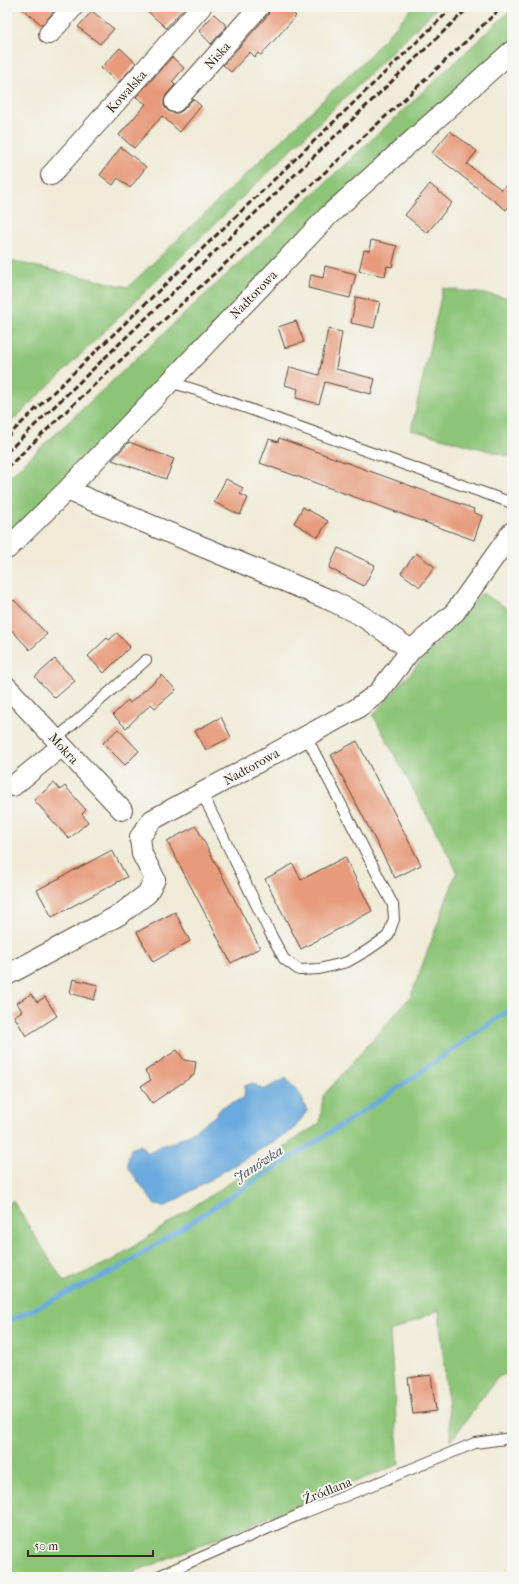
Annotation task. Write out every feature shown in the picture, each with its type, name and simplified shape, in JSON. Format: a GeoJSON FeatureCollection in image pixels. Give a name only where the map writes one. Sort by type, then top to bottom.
{"type":"FeatureCollection","features":[{"type":"Feature","properties":{"kind":"street"},"geometry":{"type":"LineString","coordinates":[[50,34],[73,7]]}},
{"type":"Feature","properties":{"kind":"street","name":"Kowalska"},"geometry":{"type":"LineString","coordinates":[[51,175],[201,7]]}},
{"type":"Feature","properties":{"kind":"street","name":"Niska"},"geometry":{"type":"LineString","coordinates":[[175,102],[259,7]]}},
{"type":"Feature","properties":{"kind":"street","name":"Nadtorowa"},"geometry":{"type":"LineString","coordinates":[[7,550],[67,490],[329,215],[512,51]]}},
{"type":"Feature","properties":{"kind":"street"},"geometry":{"type":"LineString","coordinates":[[67,490],[332,601],[362,616],[411,650]]}},
{"type":"Feature","properties":{"kind":"street","name":"Nadtorowa"},"geometry":{"type":"LineString","coordinates":[[7,975],[119,914],[147,894],[155,879],[142,854],[140,836],[152,820],[356,709],[378,693],[411,650],[455,612],[512,532]]}},
{"type":"Feature","properties":{"kind":"street","name":"Mokra"},"geometry":{"type":"LineString","coordinates":[[7,687],[122,810]]}},
{"type":"Feature","properties":{"kind":"street"},"geometry":{"type":"LineString","coordinates":[[13,786],[59,743]]}},
{"type":"Feature","properties":{"kind":"lane"},"geometry":{"type":"LineString","coordinates":[[170,382],[512,503]]}},
{"type":"Feature","properties":{"kind":"lane"},"geometry":{"type":"LineString","coordinates":[[59,743],[146,660]]}},
{"type":"Feature","properties":{"kind":"lane"},"geometry":{"type":"LineString","coordinates":[[202,793],[270,933],[284,958],[299,970],[319,969],[347,962],[388,936],[394,919],[393,905],[306,736]]}},
{"type":"Feature","properties":{"kind":"lane","name":"Źródlana"},"geometry":{"type":"LineString","coordinates":[[156,1577],[301,1514],[475,1443],[512,1438]]}},
{"type":"Feature","properties":{"kind":"green space"},"geometry":{"type":"Polygon","coordinates":[[[413,7],[438,7],[7,426],[7,260],[128,287],[368,57],[413,7]]]}},
{"type":"Feature","properties":{"kind":"green space"},"geometry":{"type":"Polygon","coordinates":[[[512,9],[512,47],[7,539],[7,479],[512,9]]]}},
{"type":"Feature","properties":{"kind":"green space"},"geometry":{"type":"Polygon","coordinates":[[[443,288],[512,298],[512,457],[411,430],[443,288]]]}},
{"type":"Feature","properties":{"kind":"green space"},"geometry":{"type":"Polygon","coordinates":[[[482,593],[512,611],[512,1372],[498,1377],[451,1441],[439,1310],[390,1332],[399,1464],[122,1577],[7,1577],[7,1204],[13,1201],[64,1282],[113,1260],[320,1123],[323,1096],[411,996],[457,871],[373,715],[482,593]]]}},
{"type":"Feature","properties":{"kind":"water"},"geometry":{"type":"Polygon","coordinates":[[[286,1078],[301,1096],[307,1111],[293,1130],[166,1206],[155,1205],[128,1167],[131,1149],[141,1145],[148,1153],[154,1151],[161,1144],[168,1145],[189,1134],[214,1117],[222,1107],[244,1098],[245,1086],[253,1083],[263,1090],[286,1078]]]}},
{"type":"Feature","properties":{"kind":"building"},"geometry":{"type":"Polygon","coordinates":[[[20,7],[58,7],[42,25],[20,7]]]}},
{"type":"Feature","properties":{"kind":"building"},"geometry":{"type":"Polygon","coordinates":[[[143,7],[185,7],[166,28],[143,7]]]}},
{"type":"Feature","properties":{"kind":"building"},"geometry":{"type":"Polygon","coordinates":[[[270,7],[299,7],[293,13],[296,16],[261,55],[258,53],[255,57],[250,52],[231,72],[223,65],[268,15],[270,7]]]}},
{"type":"Feature","properties":{"kind":"building"},"geometry":{"type":"Polygon","coordinates":[[[92,11],[114,29],[100,44],[78,27],[92,11]]]}},
{"type":"Feature","properties":{"kind":"building"},"geometry":{"type":"Polygon","coordinates":[[[214,14],[227,26],[211,44],[199,31],[214,14]]]}},
{"type":"Feature","properties":{"kind":"building"},"geometry":{"type":"Polygon","coordinates":[[[120,48],[136,63],[118,83],[101,68],[120,48]]]}},
{"type":"Feature","properties":{"kind":"building"},"geometry":{"type":"Polygon","coordinates":[[[172,57],[184,68],[172,82],[175,85],[166,95],[164,106],[168,111],[178,113],[183,110],[193,99],[201,106],[180,132],[162,116],[134,148],[119,135],[146,104],[136,97],[172,57]]]}},
{"type":"Feature","properties":{"kind":"building"},"geometry":{"type":"Polygon","coordinates":[[[450,131],[477,151],[467,164],[502,190],[512,178],[512,203],[506,210],[432,153],[450,131]]]}},
{"type":"Feature","properties":{"kind":"building"},"geometry":{"type":"Polygon","coordinates":[[[121,147],[146,167],[130,188],[118,178],[113,185],[100,175],[121,147]]]}},
{"type":"Feature","properties":{"kind":"building"},"geometry":{"type":"Polygon","coordinates":[[[430,184],[452,203],[427,233],[405,215],[430,184]]]}},
{"type":"Feature","properties":{"kind":"building"},"geometry":{"type":"Polygon","coordinates":[[[371,240],[397,246],[392,267],[387,266],[385,276],[359,271],[364,250],[369,251],[371,240]]]}},
{"type":"Feature","properties":{"kind":"building"},"geometry":{"type":"Polygon","coordinates":[[[325,266],[356,274],[350,298],[308,288],[311,275],[323,278],[325,266]]]}},
{"type":"Feature","properties":{"kind":"building"},"geometry":{"type":"Polygon","coordinates":[[[356,297],[380,302],[374,328],[351,323],[356,297]]]}},
{"type":"Feature","properties":{"kind":"building"},"geometry":{"type":"Polygon","coordinates":[[[296,321],[304,342],[285,348],[278,327],[296,321]]]}},
{"type":"Feature","properties":{"kind":"building"},"geometry":{"type":"Polygon","coordinates":[[[328,329],[342,332],[336,369],[375,379],[371,394],[325,382],[319,404],[296,398],[298,389],[285,385],[290,367],[319,375],[328,329]]]}},
{"type":"Feature","properties":{"kind":"building"},"geometry":{"type":"Polygon","coordinates":[[[279,438],[474,509],[473,512],[482,516],[474,540],[260,463],[269,439],[278,442],[279,438]]]}},
{"type":"Feature","properties":{"kind":"building"},"geometry":{"type":"Polygon","coordinates":[[[129,442],[174,459],[166,479],[112,460],[129,442]]]}},
{"type":"Feature","properties":{"kind":"building"},"geometry":{"type":"Polygon","coordinates":[[[226,479],[243,488],[240,494],[248,498],[240,515],[214,502],[226,479]]]}},
{"type":"Feature","properties":{"kind":"building"},"geometry":{"type":"Polygon","coordinates":[[[303,507],[328,521],[318,537],[294,523],[303,507]]]}},
{"type":"Feature","properties":{"kind":"building"},"geometry":{"type":"Polygon","coordinates":[[[338,548],[375,565],[364,586],[329,568],[338,548]]]}},
{"type":"Feature","properties":{"kind":"building"},"geometry":{"type":"Polygon","coordinates":[[[416,553],[435,567],[420,587],[401,573],[416,553]]]}},
{"type":"Feature","properties":{"kind":"building"},"geometry":{"type":"Polygon","coordinates":[[[14,600],[47,634],[30,650],[7,625],[7,607],[14,600]]]}},
{"type":"Feature","properties":{"kind":"building"},"geometry":{"type":"Polygon","coordinates":[[[117,633],[130,647],[104,673],[88,656],[107,638],[109,640],[117,633]]]}},
{"type":"Feature","properties":{"kind":"building"},"geometry":{"type":"Polygon","coordinates":[[[55,659],[75,681],[55,698],[35,677],[55,659]]]}},
{"type":"Feature","properties":{"kind":"building"},"geometry":{"type":"Polygon","coordinates":[[[162,675],[176,690],[155,708],[151,704],[126,728],[113,715],[128,700],[130,703],[162,675]]]}},
{"type":"Feature","properties":{"kind":"building"},"geometry":{"type":"Polygon","coordinates":[[[221,717],[231,737],[206,750],[195,731],[221,717]]]}},
{"type":"Feature","properties":{"kind":"building"},"geometry":{"type":"Polygon","coordinates":[[[118,729],[139,751],[125,765],[103,743],[118,729]]]}},
{"type":"Feature","properties":{"kind":"building"},"geometry":{"type":"Polygon","coordinates":[[[357,741],[421,865],[395,878],[331,755],[357,741]]]}},
{"type":"Feature","properties":{"kind":"building"},"geometry":{"type":"Polygon","coordinates":[[[54,783],[60,790],[65,786],[86,810],[82,814],[88,822],[69,839],[34,800],[54,783]]]}},
{"type":"Feature","properties":{"kind":"building"},"geometry":{"type":"Polygon","coordinates":[[[196,826],[260,948],[231,963],[167,841],[196,826]]]}},
{"type":"Feature","properties":{"kind":"building"},"geometry":{"type":"Polygon","coordinates":[[[112,850],[127,877],[52,917],[37,890],[112,850]]]}},
{"type":"Feature","properties":{"kind":"building"},"geometry":{"type":"Polygon","coordinates":[[[345,857],[372,911],[301,949],[265,879],[293,864],[301,880],[345,857]]]}},
{"type":"Feature","properties":{"kind":"building"},"geometry":{"type":"Polygon","coordinates":[[[175,912],[190,941],[153,962],[137,932],[175,912]]]}},
{"type":"Feature","properties":{"kind":"building"},"geometry":{"type":"Polygon","coordinates":[[[73,979],[98,985],[94,1000],[70,993],[73,979]]]}},
{"type":"Feature","properties":{"kind":"building"},"geometry":{"type":"Polygon","coordinates":[[[31,994],[37,1002],[45,997],[57,1016],[26,1036],[14,1016],[22,1011],[17,1003],[31,994]]]}},
{"type":"Feature","properties":{"kind":"building"},"geometry":{"type":"Polygon","coordinates":[[[177,1050],[184,1060],[196,1062],[194,1075],[152,1103],[141,1086],[151,1080],[145,1071],[177,1050]]]}},
{"type":"Feature","properties":{"kind":"building"},"geometry":{"type":"Polygon","coordinates":[[[431,1375],[436,1411],[413,1414],[408,1378],[431,1375]]]}},
{"type":"Feature","properties":{"kind":"waterway","name":"Janówka"},"geometry":{"type":"LineString","coordinates":[[7,1322],[118,1269],[382,1099],[512,1008]]}},
{"type":"Feature","properties":{"kind":"railway"},"geometry":{"type":"LineString","coordinates":[[7,437],[453,7]]}},
{"type":"Feature","properties":{"kind":"railway"},"geometry":{"type":"LineString","coordinates":[[7,452],[469,7]]}},
{"type":"Feature","properties":{"kind":"railway"},"geometry":{"type":"LineString","coordinates":[[7,468],[502,7]]}}]}
